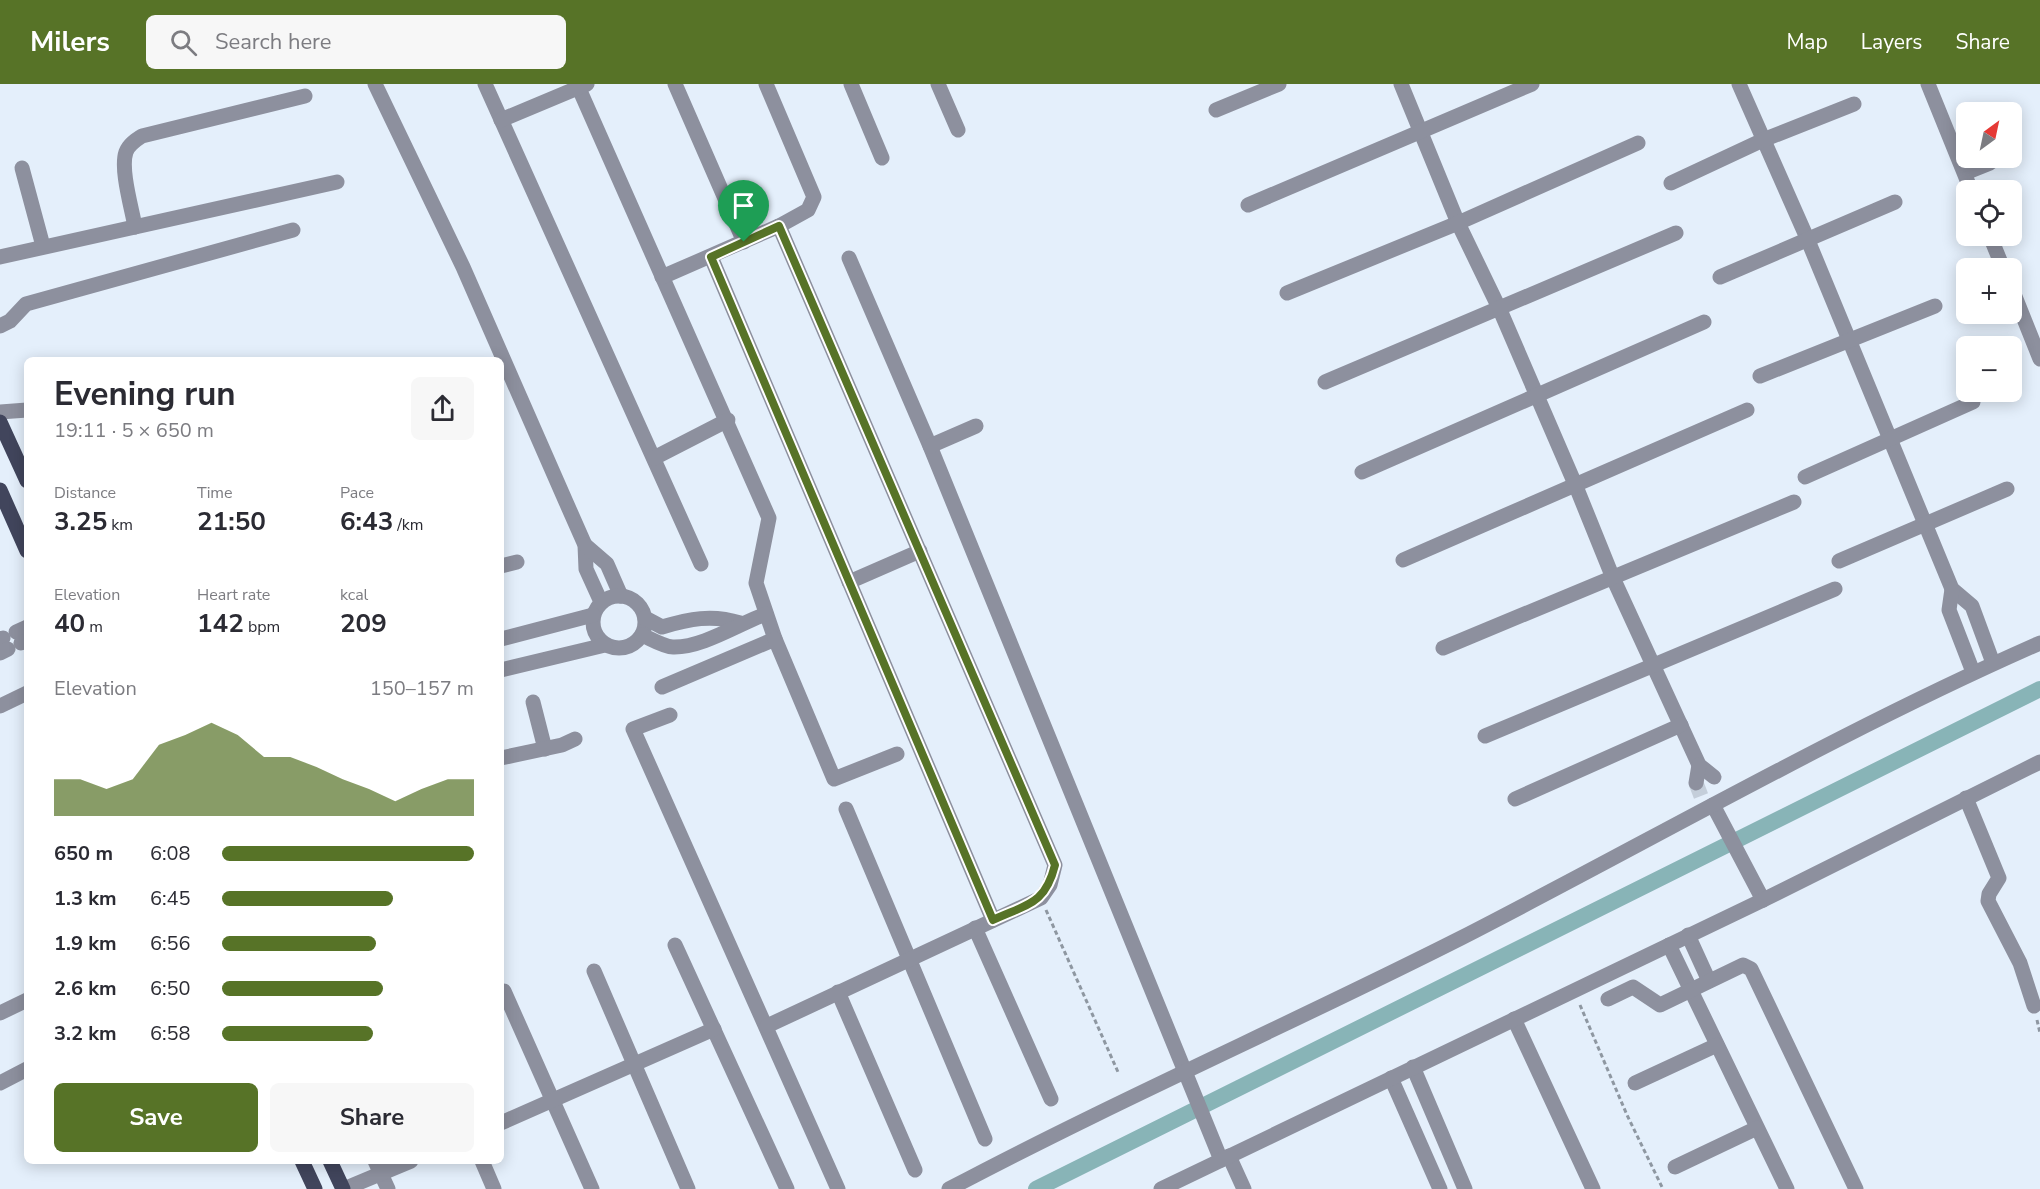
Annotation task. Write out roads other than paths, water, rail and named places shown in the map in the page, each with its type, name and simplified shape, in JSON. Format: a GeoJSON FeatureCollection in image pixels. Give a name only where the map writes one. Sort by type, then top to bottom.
{"type":"FeatureCollection","features":[{"type":"Feature","properties":{"kind":"main road"},"geometry":{"type":"LineString","coordinates":[[0,422],[24,473]]}},
{"type":"Feature","properties":{"kind":"main road"},"geometry":{"type":"LineString","coordinates":[[0,490],[24,544]]}},
{"type":"Feature","properties":{"kind":"main road"},"geometry":{"type":"LineString","coordinates":[[303,1164],[315,1189]]}},
{"type":"Feature","properties":{"kind":"main road"},"geometry":{"type":"LineString","coordinates":[[332,1164],[344,1189]]}},
{"type":"Feature","properties":{"kind":"street"},"geometry":{"type":"LineString","coordinates":[[375,84],[463,267],[502,357]]}},
{"type":"Feature","properties":{"kind":"street"},"geometry":{"type":"LineString","coordinates":[[485,84],[702,564]]}},
{"type":"Feature","properties":{"kind":"street"},"geometry":{"type":"LineString","coordinates":[[675,84],[744,242]]}},
{"type":"Feature","properties":{"kind":"street"},"geometry":{"type":"LineString","coordinates":[[662,277],[779,226],[808,210],[814,197],[766,84]]}},
{"type":"Feature","properties":{"kind":"street"},"geometry":{"type":"LineString","coordinates":[[852,84],[882,158]]}},
{"type":"Feature","properties":{"kind":"street"},"geometry":{"type":"LineString","coordinates":[[938,84],[958,130]]}},
{"type":"Feature","properties":{"kind":"street"},"geometry":{"type":"LineString","coordinates":[[1216,110],[1279,84]]}},
{"type":"Feature","properties":{"kind":"street"},"geometry":{"type":"LineString","coordinates":[[1401,84],[1458,223],[1500,310],[1613,578],[1682,725],[1711,796],[1762,900]]}},
{"type":"Feature","properties":{"kind":"street"},"geometry":{"type":"LineString","coordinates":[[1248,204],[1533,84]]}},
{"type":"Feature","properties":{"kind":"street"},"geometry":{"type":"LineString","coordinates":[[1738,84],[1807,238],[1952,589],[1972,606],[1993,663]]}},
{"type":"Feature","properties":{"kind":"street"},"geometry":{"type":"LineString","coordinates":[[1928,84],[1967,180]]}},
{"type":"Feature","properties":{"kind":"street"},"geometry":{"type":"LineString","coordinates":[[501,120],[581,85],[662,277],[728,420],[769,518],[756,583],[775,639],[834,779],[897,754]]}},
{"type":"Feature","properties":{"kind":"street"},"geometry":{"type":"LineString","coordinates":[[135,227],[124,163],[126,152],[132,142],[142,136],[305,96]]}},
{"type":"Feature","properties":{"kind":"street"},"geometry":{"type":"LineString","coordinates":[[1671,183],[1763,140],[1854,104]]}},
{"type":"Feature","properties":{"kind":"street"},"geometry":{"type":"LineString","coordinates":[[1287,294],[1458,223],[1638,143]]}},
{"type":"Feature","properties":{"kind":"street"},"geometry":{"type":"LineString","coordinates":[[22,168],[43,246]]}},
{"type":"Feature","properties":{"kind":"street"},"geometry":{"type":"LineString","coordinates":[[1965,173],[1979,168]]}},
{"type":"Feature","properties":{"kind":"street"},"geometry":{"type":"LineString","coordinates":[[0,257],[337,182]]}},
{"type":"Feature","properties":{"kind":"street"},"geometry":{"type":"LineString","coordinates":[[1720,277],[1895,202]]}},
{"type":"Feature","properties":{"kind":"street"},"geometry":{"type":"LineString","coordinates":[[766,1026],[1041,898],[1050,885],[1055,865],[779,226]]}},
{"type":"Feature","properties":{"kind":"street"},"geometry":{"type":"LineString","coordinates":[[0,326],[10,321],[26,304],[293,230]]}},
{"type":"Feature","properties":{"kind":"street"},"geometry":{"type":"LineString","coordinates":[[1325,382],[1500,310],[1676,233]]}},
{"type":"Feature","properties":{"kind":"street"},"geometry":{"type":"LineString","coordinates":[[711,257],[993,920]]}},
{"type":"Feature","properties":{"kind":"street"},"geometry":{"type":"LineString","coordinates":[[849,258],[930,446],[1187,1078],[1222,1154],[1244,1189]]}},
{"type":"Feature","properties":{"kind":"street"},"geometry":{"type":"LineString","coordinates":[[1760,376],[1935,306]]}},
{"type":"Feature","properties":{"kind":"street"},"geometry":{"type":"LineString","coordinates":[[2022,314],[2040,359]]}},
{"type":"Feature","properties":{"kind":"street"},"geometry":{"type":"LineString","coordinates":[[1362,472],[1535,394],[1704,322]]}},
{"type":"Feature","properties":{"kind":"street"},"geometry":{"type":"LineString","coordinates":[[504,360],[585,545],[586,569],[597,608],[593,630],[605,645]]}},
{"type":"Feature","properties":{"kind":"street"},"geometry":{"type":"LineString","coordinates":[[1805,477],[1973,402]]}},
{"type":"Feature","properties":{"kind":"street"},"geometry":{"type":"LineString","coordinates":[[0,412],[24,410]]}},
{"type":"Feature","properties":{"kind":"street"},"geometry":{"type":"LineString","coordinates":[[1403,560],[1747,410]]}},
{"type":"Feature","properties":{"kind":"street"},"geometry":{"type":"LineString","coordinates":[[654,458],[728,420]]}},
{"type":"Feature","properties":{"kind":"street"},"geometry":{"type":"LineString","coordinates":[[930,446],[976,426]]}},
{"type":"Feature","properties":{"kind":"street"},"geometry":{"type":"LineString","coordinates":[[1839,561],[1925,522],[2007,489]]}},
{"type":"Feature","properties":{"kind":"street"},"geometry":{"type":"LineString","coordinates":[[1443,648],[1794,502]]}},
{"type":"Feature","properties":{"kind":"street"},"geometry":{"type":"LineString","coordinates":[[585,545],[607,564],[621,596]]}},
{"type":"Feature","properties":{"kind":"street"},"geometry":{"type":"LineString","coordinates":[[849,582],[920,551]]}},
{"type":"Feature","properties":{"kind":"street"},"geometry":{"type":"LineString","coordinates":[[504,565],[517,562]]}},
{"type":"Feature","properties":{"kind":"street"},"geometry":{"type":"LineString","coordinates":[[1485,736],[1835,589]]}},
{"type":"Feature","properties":{"kind":"street"},"geometry":{"type":"LineString","coordinates":[[1952,589],[1949,610],[1973,672]]}},
{"type":"Feature","properties":{"kind":"street"},"geometry":{"type":"LineString","coordinates":[[504,638],[597,608],[608,598],[621,596],[635,602],[645,618],[662,627],[693,618],[723,618],[740,623]]}},
{"type":"Feature","properties":{"kind":"street"},"geometry":{"type":"LineString","coordinates":[[642,635],[673,647],[728,633],[740,623],[766,614]]}},
{"type":"Feature","properties":{"kind":"street"},"geometry":{"type":"LineString","coordinates":[[504,669],[605,645],[623,649],[637,642],[642,635],[645,618]]}},
{"type":"Feature","properties":{"kind":"street"},"geometry":{"type":"LineString","coordinates":[[662,687],[775,639]]}},
{"type":"Feature","properties":{"kind":"street"},"geometry":{"type":"LineString","coordinates":[[949,1189],[1047,1137],[1187,1078],[1462,937],[1711,796],[1973,672],[2040,643]]}},
{"type":"Feature","properties":{"kind":"street"},"geometry":{"type":"LineString","coordinates":[[0,706],[24,694]]}},
{"type":"Feature","properties":{"kind":"street"},"geometry":{"type":"LineString","coordinates":[[533,702],[545,749]]}},
{"type":"Feature","properties":{"kind":"street"},"geometry":{"type":"LineString","coordinates":[[670,715],[633,729],[838,1189]]}},
{"type":"Feature","properties":{"kind":"street"},"geometry":{"type":"LineString","coordinates":[[1515,799],[1682,725]]}},
{"type":"Feature","properties":{"kind":"street"},"geometry":{"type":"LineString","coordinates":[[504,757],[545,749],[575,739]]}},
{"type":"Feature","properties":{"kind":"street"},"geometry":{"type":"LineString","coordinates":[[1161,1189],[1222,1154],[1391,1078],[1688,936],[2040,762]]}},
{"type":"Feature","properties":{"kind":"street"},"geometry":{"type":"LineString","coordinates":[[1966,798],[1999,878],[1989,894],[1989,901],[2020,963],[2034,1006]]}},
{"type":"Feature","properties":{"kind":"street"},"geometry":{"type":"LineString","coordinates":[[846,809],[986,1139]]}},
{"type":"Feature","properties":{"kind":"street"},"geometry":{"type":"LineString","coordinates":[[975,928],[1051,1099]]}},
{"type":"Feature","properties":{"kind":"street"},"geometry":{"type":"LineString","coordinates":[[1688,936],[1708,981]]}},
{"type":"Feature","properties":{"kind":"street"},"geometry":{"type":"LineString","coordinates":[[675,945],[787,1189]]}},
{"type":"Feature","properties":{"kind":"street"},"geometry":{"type":"LineString","coordinates":[[1669,945],[1787,1189]]}},
{"type":"Feature","properties":{"kind":"street"},"geometry":{"type":"LineString","coordinates":[[1608,999],[1633,987],[1660,1005],[1743,965],[1751,969],[1856,1189]]}},
{"type":"Feature","properties":{"kind":"street"},"geometry":{"type":"LineString","coordinates":[[594,971],[688,1189]]}},
{"type":"Feature","properties":{"kind":"street"},"geometry":{"type":"LineString","coordinates":[[504,991],[592,1189]]}},
{"type":"Feature","properties":{"kind":"street"},"geometry":{"type":"LineString","coordinates":[[838,992],[915,1170]]}},
{"type":"Feature","properties":{"kind":"street"},"geometry":{"type":"LineString","coordinates":[[0,1013],[24,1001]]}},
{"type":"Feature","properties":{"kind":"street"},"geometry":{"type":"LineString","coordinates":[[1514,1019],[1593,1189]]}},
{"type":"Feature","properties":{"kind":"street"},"geometry":{"type":"LineString","coordinates":[[504,1122],[714,1029]]}},
{"type":"Feature","properties":{"kind":"street"},"geometry":{"type":"LineString","coordinates":[[1635,1083],[1717,1045]]}},
{"type":"Feature","properties":{"kind":"street"},"geometry":{"type":"LineString","coordinates":[[1413,1067],[1465,1189]]}},
{"type":"Feature","properties":{"kind":"street"},"geometry":{"type":"LineString","coordinates":[[0,1083],[24,1071]]}},
{"type":"Feature","properties":{"kind":"street"},"geometry":{"type":"LineString","coordinates":[[1391,1078],[1440,1189]]}},
{"type":"Feature","properties":{"kind":"street"},"geometry":{"type":"LineString","coordinates":[[1675,1167],[1757,1128]]}},
{"type":"Feature","properties":{"kind":"street"},"geometry":{"type":"LineString","coordinates":[[344,1189],[378,1167],[394,1164]]}},
{"type":"Feature","properties":{"kind":"street"},"geometry":{"type":"LineString","coordinates":[[483,1164],[495,1189]]}},
{"type":"Feature","properties":{"kind":"street"},"geometry":{"type":"LineString","coordinates":[[378,1167],[388,1189]]}},
{"type":"Feature","properties":{"kind":"waterway"},"geometry":{"type":"LineString","coordinates":[[1036,1189],[2040,689]]}},
{"type":"Feature","properties":{"kind":"tunnel"},"geometry":{"type":"LineString","coordinates":[[1696,783],[1701,796]]}}]}
